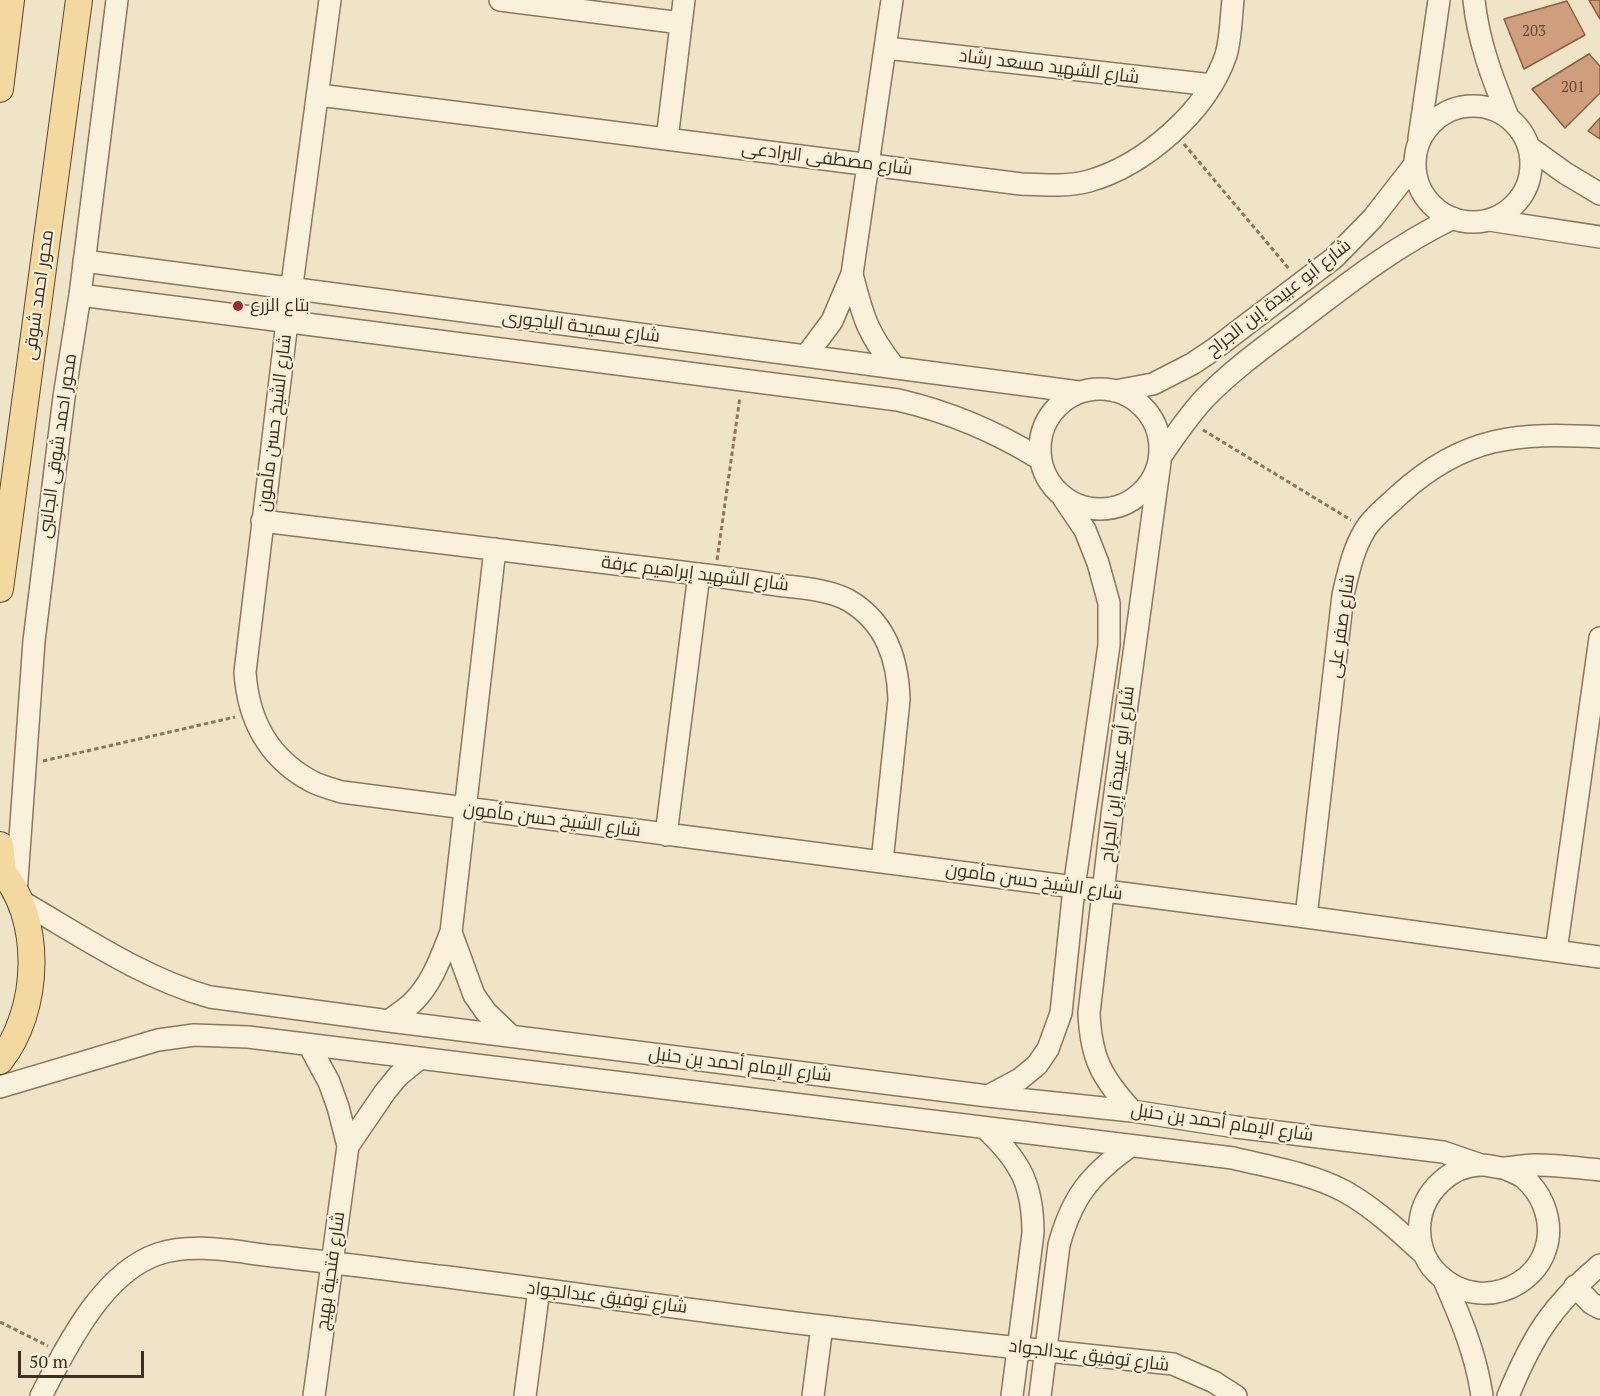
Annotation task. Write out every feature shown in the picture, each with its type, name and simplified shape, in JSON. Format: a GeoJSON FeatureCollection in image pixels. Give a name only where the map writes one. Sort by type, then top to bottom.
{"type":"FeatureCollection","features":[{"type":"Feature","properties":{"kind":"main road"},"geometry":{"type":"LineString","coordinates":[[0,89],[11,0]]}},
{"type":"Feature","properties":{"kind":"main road","name":"محور احمد شوقى"},"geometry":{"type":"LineString","coordinates":[[0,589],[79,0]]}},
{"type":"Feature","properties":{"kind":"main road"},"geometry":{"type":"LineString","coordinates":[[0,845],[2,870],[17,897],[29,931],[32,963],[29,995],[20,1026],[0,1061]]}},
{"type":"Feature","properties":{"kind":"street","name":"محور احمد شوقى الجانبى"},"geometry":{"type":"LineString","coordinates":[[17,897],[30,684],[40,586],[117,0]]}},
{"type":"Feature","properties":{"kind":"street","name":"شارع الشيخ حسن مأمون"},"geometry":{"type":"LineString","coordinates":[[330,0],[287,322],[245,672],[252,713],[265,741],[286,764],[312,782],[342,792],[1600,957]]}},
{"type":"Feature","properties":{"kind":"street"},"geometry":{"type":"LineString","coordinates":[[500,0],[681,23]]}},
{"type":"Feature","properties":{"kind":"street"},"geometry":{"type":"LineString","coordinates":[[667,139],[684,0]]}},
{"type":"Feature","properties":{"kind":"street"},"geometry":{"type":"LineString","coordinates":[[806,356],[821,339],[832,321],[852,274],[892,0]]}},
{"type":"Feature","properties":{"kind":"street","name":"شارع مصطفى البرادعى"},"geometry":{"type":"LineString","coordinates":[[319,95],[1021,184],[1054,186],[1086,181],[1118,171],[1144,155],[1173,130],[1212,85],[1227,53],[1233,0]]}},
{"type":"Feature","properties":{"kind":"street","name":"شارع أبو عبيدة إبن الجراح"},"geometry":{"type":"LineString","coordinates":[[1115,391],[1154,384],[1192,364],[1334,258],[1379,210],[1416,155],[1439,0]]}},
{"type":"Feature","properties":{"kind":"street"},"geometry":{"type":"LineString","coordinates":[[1474,0],[1482,42],[1493,80],[1508,117]]}},
{"type":"Feature","properties":{"kind":"street","name":"شارع الشهيد مسعد رشاد"},"geometry":{"type":"LineString","coordinates":[[886,48],[1212,85]]}},
{"type":"Feature","properties":{"kind":"street"},"geometry":{"type":"LineString","coordinates":[[1490,220],[1506,212],[1520,199],[1528,183],[1532,165],[1529,147],[1521,130],[1508,117],[1492,109],[1474,105],[1455,108],[1439,117],[1426,130],[1416,155],[1418,181],[1425,197],[1438,210],[1453,218],[1471,222],[1490,220],[1600,237]]}},
{"type":"Feature","properties":{"kind":"street"},"geometry":{"type":"LineString","coordinates":[[1529,147],[1565,173],[1600,194]]}},
{"type":"Feature","properties":{"kind":"street","name":"شارع أبو عبيدة إبن الجراح"},"geometry":{"type":"LineString","coordinates":[[1132,1111],[1114,1090],[1098,1065],[1090,1037],[1089,1013],[1160,459],[1205,398],[1232,373],[1362,272],[1417,235],[1453,218]]}},
{"type":"Feature","properties":{"kind":"street","name":"شارع سميحة الباجورى"},"geometry":{"type":"LineString","coordinates":[[84,261],[1079,392]]}},
{"type":"Feature","properties":{"kind":"street"},"geometry":{"type":"LineString","coordinates":[[852,274],[863,319],[871,336],[895,368]]}},
{"type":"Feature","properties":{"kind":"street","name":"شارع سميحة الباجورى"},"geometry":{"type":"LineString","coordinates":[[80,295],[898,400],[928,407],[986,428],[1040,459]]}},
{"type":"Feature","properties":{"kind":"street"},"geometry":{"type":"LineString","coordinates":[[1091,389],[1115,391],[1135,399],[1150,415],[1159,434],[1160,459],[1150,484],[1133,501],[1110,510],[1086,509],[1064,499],[1052,488],[1044,474],[1040,459],[1040,438],[1047,419],[1061,403],[1079,392],[1091,389]]}},
{"type":"Feature","properties":{"kind":"street","name":"شارع صفر على"},"geometry":{"type":"LineString","coordinates":[[1306,917],[1343,595],[1350,567],[1365,529],[1413,483],[1445,461],[1481,444],[1514,436],[1564,434],[1600,437]]}},
{"type":"Feature","properties":{"kind":"street","name":"شارع أبو عبيدة إبن الجراح"},"geometry":{"type":"LineString","coordinates":[[988,1096],[1020,1079],[1037,1065],[1048,1049],[1061,1013],[1074,888],[1109,645],[1109,603],[1098,563],[1085,530],[1064,499]]}},
{"type":"Feature","properties":{"kind":"street","name":"شارع الشهيد إبراهيم عرفة"},"geometry":{"type":"LineString","coordinates":[[262,521],[707,575],[822,591],[847,600],[866,613],[880,630],[892,651],[898,675],[899,700],[882,862]]}},
{"type":"Feature","properties":{"kind":"street"},"geometry":{"type":"LineString","coordinates":[[389,1021],[411,1003],[425,987],[451,932],[495,549]]}},
{"type":"Feature","properties":{"kind":"street"},"geometry":{"type":"LineString","coordinates":[[666,835],[707,575]]}},
{"type":"Feature","properties":{"kind":"street"},"geometry":{"type":"LineString","coordinates":[[1556,951],[1600,638]]}},
{"type":"Feature","properties":{"kind":"street","name":"شارع الإمام أحمد بن حنبل"},"geometry":{"type":"LineString","coordinates":[[17,897],[157,978],[210,996],[389,1021],[988,1096],[1132,1111],[1236,1127],[1443,1152],[1481,1165]]}},
{"type":"Feature","properties":{"kind":"street"},"geometry":{"type":"LineString","coordinates":[[451,932],[474,995],[486,1012],[510,1035]]}},
{"type":"Feature","properties":{"kind":"street","name":"شارع الإمام أحمد بن حنبل"},"geometry":{"type":"LineString","coordinates":[[0,1087],[129,1048],[185,1037],[248,1037],[987,1130],[1233,1158],[1279,1169],[1342,1191],[1397,1228],[1424,1254]]}},
{"type":"Feature","properties":{"kind":"street"},"geometry":{"type":"LineString","coordinates":[[527,1073],[531,1038]]}},
{"type":"Feature","properties":{"kind":"street","name":"شارع فتحية بهيج"},"geometry":{"type":"LineString","coordinates":[[309,1045],[338,1107],[348,1146],[314,1396]]}},
{"type":"Feature","properties":{"kind":"street","name":"شارع فتحية بهيج"},"geometry":{"type":"LineString","coordinates":[[348,1146],[398,1076],[420,1058]]}},
{"type":"Feature","properties":{"kind":"street"},"geometry":{"type":"LineString","coordinates":[[1233,1158],[1236,1127]]}},
{"type":"Feature","properties":{"kind":"street"},"geometry":{"type":"LineString","coordinates":[[987,1130],[1005,1146],[1018,1166],[1029,1187],[1033,1208],[1033,1233],[1012,1396]]}},
{"type":"Feature","properties":{"kind":"street"},"geometry":{"type":"LineString","coordinates":[[1040,1396],[1059,1245],[1071,1208],[1086,1185],[1105,1164],[1129,1147]]}},
{"type":"Feature","properties":{"kind":"street"},"geometry":{"type":"LineString","coordinates":[[1504,1168],[1524,1178],[1539,1195],[1548,1216],[1549,1238],[1542,1260],[1528,1278],[1509,1290],[1486,1294],[1464,1291],[1444,1280],[1432,1268],[1424,1254],[1419,1234],[1421,1213],[1429,1194],[1443,1179],[1461,1169],[1481,1165],[1504,1168],[1544,1164],[1600,1170]]}},
{"type":"Feature","properties":{"kind":"street","name":"شارع توفيق عبدالجواد"},"geometry":{"type":"LineString","coordinates":[[41,1396],[63,1354],[113,1283],[134,1266],[158,1255],[182,1249],[210,1249],[332,1262],[822,1326],[1173,1364],[1214,1382],[1236,1396]]}},
{"type":"Feature","properties":{"kind":"street"},"geometry":{"type":"LineString","coordinates":[[1444,1280],[1468,1336],[1481,1390],[1497,1394],[1510,1391],[1523,1359],[1546,1320],[1575,1286],[1600,1265]]}},
{"type":"Feature","properties":{"kind":"street"},"geometry":{"type":"LineString","coordinates":[[1575,1286],[1591,1303],[1600,1308]]}},
{"type":"Feature","properties":{"kind":"street"},"geometry":{"type":"LineString","coordinates":[[525,1396],[539,1289]]}},
{"type":"Feature","properties":{"kind":"street"},"geometry":{"type":"LineString","coordinates":[[813,1396],[822,1326]]}},
{"type":"Feature","properties":{"kind":"path"},"geometry":{"type":"LineString","coordinates":[[1173,130],[1301,283]]}},
{"type":"Feature","properties":{"kind":"path"},"geometry":{"type":"LineString","coordinates":[[707,575],[742,380]]}},
{"type":"Feature","properties":{"kind":"path"},"geometry":{"type":"LineString","coordinates":[[1187,420],[1365,529]]}},
{"type":"Feature","properties":{"kind":"path"},"geometry":{"type":"LineString","coordinates":[[26,765],[252,713]]}},
{"type":"Feature","properties":{"kind":"path"},"geometry":{"type":"LineString","coordinates":[[0,1322],[63,1354]]}},
{"type":"Feature","properties":{"kind":"building"},"geometry":{"type":"Polygon","coordinates":[[[1589,0],[1600,0],[1600,19],[1589,0]]]}},
{"type":"Feature","properties":{"kind":"building"},"geometry":{"type":"Polygon","coordinates":[[[1567,1],[1585,35],[1524,69],[1504,19],[1567,1]]]}},
{"type":"Feature","properties":{"kind":"building"},"geometry":{"type":"Polygon","coordinates":[[[1589,54],[1600,66],[1600,93],[1565,128],[1532,89],[1589,54]]]}},
{"type":"Feature","properties":{"kind":"building"},"geometry":{"type":"Polygon","coordinates":[[[1600,118],[1600,139],[1588,131],[1600,118]]]}},
{"type":"Feature","properties":{"kind":"place","name":"بتاع الزرع"},"geometry":{"type":"Point","coordinates":[238,306]}}]}
